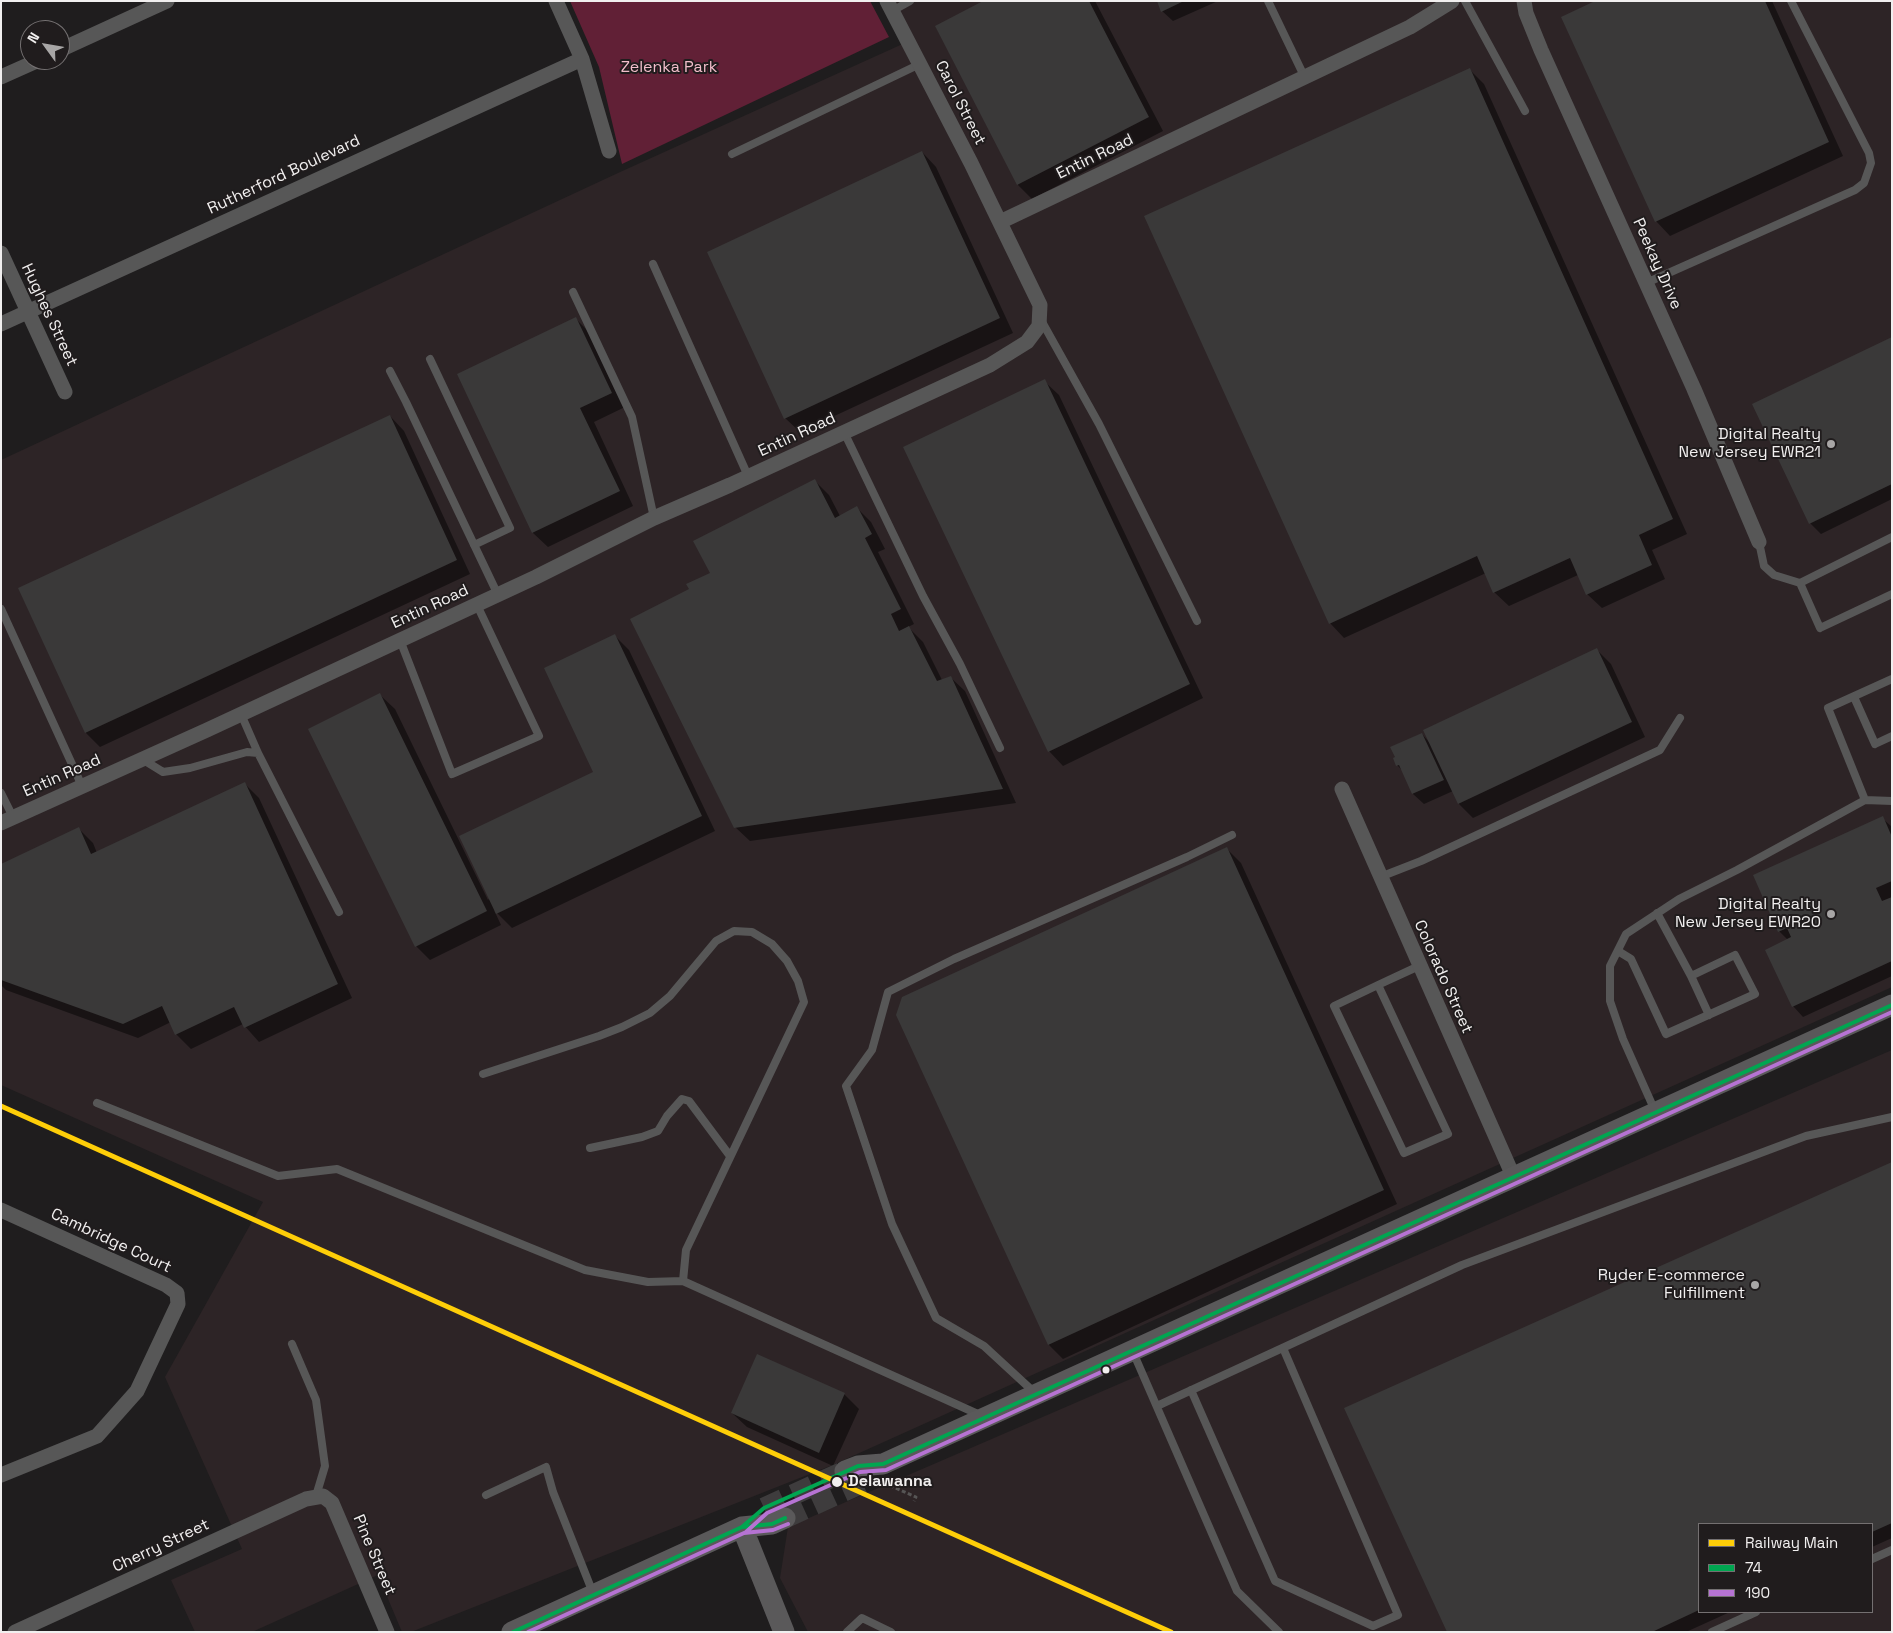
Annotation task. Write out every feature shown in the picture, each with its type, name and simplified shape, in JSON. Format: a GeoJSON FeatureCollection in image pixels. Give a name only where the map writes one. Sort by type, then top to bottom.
{"type":"FeatureCollection","features":[{"type":"Feature","properties":{"kind":"street"},"geometry":{"type":"LineString","coordinates":[[70,45],[167,1]]}},
{"type":"Feature","properties":{"kind":"street"},"geometry":{"type":"LineString","coordinates":[[556,1],[582,58],[609,151]]}},
{"type":"Feature","properties":{"kind":"street","name":"Entin Road"},"geometry":{"type":"LineString","coordinates":[[1000,222],[1410,27],[1452,1]]}},
{"type":"Feature","properties":{"kind":"street","name":"Peekay Drive"},"geometry":{"type":"LineString","coordinates":[[1526,2],[1526,13],[1541,50],[1646,283],[1759,542]]}},
{"type":"Feature","properties":{"kind":"street","name":"Carol Street"},"geometry":{"type":"LineString","coordinates":[[889,6],[1000,222]]}},
{"type":"Feature","properties":{"kind":"street","name":"Rutherford Boulevard"},"geometry":{"type":"LineString","coordinates":[[1,324],[582,58]]}},
{"type":"Feature","properties":{"kind":"street"},"geometry":{"type":"LineString","coordinates":[[1,77],[20,68]]}},
{"type":"Feature","properties":{"kind":"street"},"geometry":{"type":"LineString","coordinates":[[1000,222],[1040,305],[1039,316]]}},
{"type":"Feature","properties":{"kind":"street","name":"Hughes Street"},"geometry":{"type":"LineString","coordinates":[[1,253],[65,392]]}},
{"type":"Feature","properties":{"kind":"street","name":"Entin Road"},"geometry":{"type":"LineString","coordinates":[[7,820],[477,605],[654,518],[990,365],[1027,342],[1039,326],[1039,316]]}},
{"type":"Feature","properties":{"kind":"street","name":"Colorado Street"},"geometry":{"type":"LineString","coordinates":[[1342,789],[1514,1178]]}},
{"type":"Feature","properties":{"kind":"street"},"geometry":{"type":"LineString","coordinates":[[846,1472],[858,1466],[877,1476],[984,1417],[1892,1005]]}},
{"type":"Feature","properties":{"kind":"street","name":"Cambridge Court"},"geometry":{"type":"LineString","coordinates":[[1,1210],[166,1285],[177,1293],[178,1304],[137,1391],[98,1436],[1,1475]]}},
{"type":"Feature","properties":{"kind":"street","name":"Cherry Street"},"geometry":{"type":"LineString","coordinates":[[16,1632],[298,1503],[320,1496]]}},
{"type":"Feature","properties":{"kind":"street","name":"Pine Street"},"geometry":{"type":"LineString","coordinates":[[320,1496],[332,1503],[387,1632]]}},
{"type":"Feature","properties":{"kind":"street"},"geometry":{"type":"LineString","coordinates":[[512,1632],[742,1527],[764,1508]]}},
{"type":"Feature","properties":{"kind":"street"},"geometry":{"type":"LineString","coordinates":[[742,1527],[772,1524],[785,1518]]}},
{"type":"Feature","properties":{"kind":"street"},"geometry":{"type":"LineString","coordinates":[[742,1527],[784,1632]]}},
{"type":"Feature","properties":{"kind":"lane"},"geometry":{"type":"LineString","coordinates":[[889,6],[910,1]]}},
{"type":"Feature","properties":{"kind":"lane"},"geometry":{"type":"LineString","coordinates":[[1268,1],[1305,78]]}},
{"type":"Feature","properties":{"kind":"lane"},"geometry":{"type":"LineString","coordinates":[[1465,1],[1525,112]]}},
{"type":"Feature","properties":{"kind":"lane"},"geometry":{"type":"LineString","coordinates":[[1646,283],[1855,190],[1864,183],[1871,163],[1869,153],[1791,1]]}},
{"type":"Feature","properties":{"kind":"lane"},"geometry":{"type":"LineString","coordinates":[[732,154],[920,64]]}},
{"type":"Feature","properties":{"kind":"lane"},"geometry":{"type":"LineString","coordinates":[[653,264],[748,476]]}},
{"type":"Feature","properties":{"kind":"lane"},"geometry":{"type":"LineString","coordinates":[[573,292],[632,418],[654,518]]}},
{"type":"Feature","properties":{"kind":"lane"},"geometry":{"type":"LineString","coordinates":[[1039,316],[1100,424],[1197,621]]}},
{"type":"Feature","properties":{"kind":"lane"},"geometry":{"type":"LineString","coordinates":[[430,359],[510,528],[474,545]]}},
{"type":"Feature","properties":{"kind":"lane"},"geometry":{"type":"LineString","coordinates":[[390,371],[498,595]]}},
{"type":"Feature","properties":{"kind":"lane"},"geometry":{"type":"LineString","coordinates":[[844,432],[923,596],[960,664],[1000,748]]}},
{"type":"Feature","properties":{"kind":"lane"},"geometry":{"type":"LineString","coordinates":[[1759,542],[1764,566],[1774,576],[1800,583],[1892,537]]}},
{"type":"Feature","properties":{"kind":"lane"},"geometry":{"type":"LineString","coordinates":[[1800,583],[1820,628],[1892,594]]}},
{"type":"Feature","properties":{"kind":"lane"},"geometry":{"type":"LineString","coordinates":[[400,640],[452,774],[539,736],[477,605]]}},
{"type":"Feature","properties":{"kind":"lane"},"geometry":{"type":"LineString","coordinates":[[1,609],[82,786]]}},
{"type":"Feature","properties":{"kind":"lane"},"geometry":{"type":"LineString","coordinates":[[1866,800],[1828,708],[1892,679]]}},
{"type":"Feature","properties":{"kind":"lane"},"geometry":{"type":"LineString","coordinates":[[1854,696],[1875,744],[1892,736]]}},
{"type":"Feature","properties":{"kind":"lane"},"geometry":{"type":"LineString","coordinates":[[241,714],[258,753],[338,912]]}},
{"type":"Feature","properties":{"kind":"lane"},"geometry":{"type":"LineString","coordinates":[[1380,877],[1421,861],[1660,750],[1680,718]]}},
{"type":"Feature","properties":{"kind":"lane"},"geometry":{"type":"LineString","coordinates":[[142,759],[163,772],[190,768],[247,752],[258,753]]}},
{"type":"Feature","properties":{"kind":"lane"},"geometry":{"type":"LineString","coordinates":[[1,793],[7,820]]}},
{"type":"Feature","properties":{"kind":"lane"},"geometry":{"type":"LineString","coordinates":[[1656,1113],[1623,1039],[1610,1001],[1610,966],[1626,934],[1679,899],[1737,870],[1866,800],[1892,801]]}},
{"type":"Feature","properties":{"kind":"lane"},"geometry":{"type":"LineString","coordinates":[[1036,1394],[984,1346],[936,1318],[892,1224],[846,1086],[872,1050],[888,992],[954,959],[1232,835]]}},
{"type":"Feature","properties":{"kind":"lane"},"geometry":{"type":"LineString","coordinates":[[1657,913],[1692,976],[1708,1014]]}},
{"type":"Feature","properties":{"kind":"lane"},"geometry":{"type":"LineString","coordinates":[[483,1074],[599,1036],[650,1013],[670,996],[716,941],[734,931],[752,932],[772,944],[787,961],[798,981],[804,1002],[686,1250],[683,1281]]}},
{"type":"Feature","properties":{"kind":"lane"},"geometry":{"type":"LineString","coordinates":[[1618,951],[1631,959],[1666,1034],[1755,994],[1735,955],[1692,976]]}},
{"type":"Feature","properties":{"kind":"lane"},"geometry":{"type":"LineString","coordinates":[[1378,985],[1448,1134],[1404,1154],[1334,1006],[1378,985],[1419,966]]}},
{"type":"Feature","properties":{"kind":"lane"},"geometry":{"type":"LineString","coordinates":[[590,1148],[642,1137],[658,1131],[667,1116],[682,1099],[689,1101],[730,1156]]}},
{"type":"Feature","properties":{"kind":"lane"},"geometry":{"type":"LineString","coordinates":[[97,1103],[278,1176],[337,1169],[584,1270],[648,1282],[683,1281],[984,1417]]}},
{"type":"Feature","properties":{"kind":"lane"},"geometry":{"type":"LineString","coordinates":[[1157,1406],[1462,1264],[1806,1136],[1892,1117]]}},
{"type":"Feature","properties":{"kind":"lane"},"geometry":{"type":"LineString","coordinates":[[292,1344],[316,1400],[325,1466],[320,1496]]}},
{"type":"Feature","properties":{"kind":"lane"},"geometry":{"type":"LineString","coordinates":[[1191,1390],[1275,1580],[1373,1626],[1398,1615],[1283,1348]]}},
{"type":"Feature","properties":{"kind":"lane"},"geometry":{"type":"LineString","coordinates":[[1132,1350],[1237,1591],[1279,1632]]}},
{"type":"Feature","properties":{"kind":"lane"},"geometry":{"type":"LineString","coordinates":[[486,1495],[546,1468],[553,1492],[594,1595]]}},
{"type":"Feature","properties":{"kind":"lane"},"geometry":{"type":"LineString","coordinates":[[1873,1559],[1892,1550]]}},
{"type":"Feature","properties":{"kind":"lane"},"geometry":{"type":"LineString","coordinates":[[1712,1632],[1754,1613]]}},
{"type":"Feature","properties":{"kind":"lane"},"geometry":{"type":"LineString","coordinates":[[847,1632],[862,1618],[891,1632]]}},
{"type":"Feature","properties":{"kind":"path"},"geometry":{"type":"LineString","coordinates":[[877,1476],[916,1497],[914,1501]]}},
{"type":"Feature","properties":{"kind":"shaded area"},"geometry":{"type":"Polygon","coordinates":[[[890,1],[1892,1],[1892,987],[835,1464],[411,1632],[402,1632],[378,1575],[252,1632],[195,1632],[171,1580],[242,1549],[165,1377],[263,1202],[1,1085],[1,460],[618,173],[907,42],[890,1]]]}},
{"type":"Feature","properties":{"kind":"shaded area"},"geometry":{"type":"Polygon","coordinates":[[[1892,1050],[1892,1632],[808,1632],[780,1578],[788,1527],[1892,1050]]]}},
{"type":"Feature","properties":{"kind":"green space","name":"Zelenka Park"},"geometry":{"type":"Polygon","coordinates":[[[570,1],[870,1],[889,37],[622,164],[599,67],[570,1]]]}},
{"type":"Feature","properties":{"kind":"building"},"geometry":{"type":"Polygon","coordinates":[[[983,1],[1089,1],[1149,117],[1017,185],[935,26],[983,1]]]}},
{"type":"Feature","properties":{"kind":"building"},"geometry":{"type":"Polygon","coordinates":[[[1157,1],[1184,1],[1161,12],[1157,1]]]}},
{"type":"Feature","properties":{"kind":"building"},"geometry":{"type":"Polygon","coordinates":[[[1595,1],[1765,1],[1829,142],[1655,222],[1561,17],[1595,1]]]}},
{"type":"Feature","properties":{"kind":"building"},"geometry":{"type":"Polygon","coordinates":[[[1470,68],[1673,519],[1639,535],[1652,565],[1586,595],[1570,558],[1493,593],[1477,556],[1329,624],[1144,216],[1470,68]]]}},
{"type":"Feature","properties":{"kind":"building"},"geometry":{"type":"Polygon","coordinates":[[[922,151],[1000,318],[784,419],[707,252],[922,151]]]}},
{"type":"Feature","properties":{"kind":"building"},"geometry":{"type":"Polygon","coordinates":[[[576,317],[612,393],[580,408],[620,491],[532,533],[457,374],[576,317]]]}},
{"type":"Feature","properties":{"kind":"building","name":"Digital Realty New Jersey EWR21"},"geometry":{"type":"Polygon","coordinates":[[[1892,337],[1892,484],[1809,524],[1752,404],[1892,337]]]}},
{"type":"Feature","properties":{"kind":"building"},"geometry":{"type":"Polygon","coordinates":[[[1045,379],[1190,684],[1048,752],[903,447],[1045,379]]]}},
{"type":"Feature","properties":{"kind":"building"},"geometry":{"type":"Polygon","coordinates":[[[390,415],[457,560],[85,733],[18,588],[390,415]]]}},
{"type":"Feature","properties":{"kind":"building"},"geometry":{"type":"Polygon","coordinates":[[[815,479],[835,518],[857,506],[872,534],[865,538],[901,609],[891,614],[899,631],[909,626],[937,681],[951,676],[1003,789],[734,828],[630,619],[689,589],[686,584],[710,573],[693,541],[815,479]]]}},
{"type":"Feature","properties":{"kind":"building"},"geometry":{"type":"Polygon","coordinates":[[[615,634],[702,816],[496,914],[459,836],[593,772],[544,668],[615,634]]]}},
{"type":"Feature","properties":{"kind":"building"},"geometry":{"type":"Polygon","coordinates":[[[1597,648],[1632,722],[1458,804],[1423,730],[1597,648]]]}},
{"type":"Feature","properties":{"kind":"building"},"geometry":{"type":"Polygon","coordinates":[[[380,693],[487,911],[415,947],[308,729],[380,693]]]}},
{"type":"Feature","properties":{"kind":"building"},"geometry":{"type":"Polygon","coordinates":[[[1422,733],[1444,780],[1412,794],[1399,765],[1396,766],[1393,758],[1395,757],[1390,747],[1422,733]]]}},
{"type":"Feature","properties":{"kind":"building"},"geometry":{"type":"Polygon","coordinates":[[[245,782],[338,984],[244,1028],[234,1007],[175,1035],[162,1006],[123,1024],[1,980],[1,864],[79,827],[91,854],[245,782]]]}},
{"type":"Feature","properties":{"kind":"building","name":"Digital Realty New Jersey EWR20"},"geometry":{"type":"Polygon","coordinates":[[[1883,816],[1892,837],[1892,881],[1876,888],[1882,901],[1892,897],[1892,961],[1792,1007],[1765,950],[1791,937],[1787,928],[1778,932],[1753,875],[1883,816]]]}},
{"type":"Feature","properties":{"kind":"building"},"geometry":{"type":"Polygon","coordinates":[[[1227,847],[1384,1190],[1048,1345],[896,1015],[902,997],[1227,847]]]}},
{"type":"Feature","properties":{"kind":"building","name":"Ryder E-commerce Fulfillment"},"geometry":{"type":"Polygon","coordinates":[[[1892,1162],[1892,1523],[1873,1532],[1873,1523],[1698,1523],[1698,1610],[1652,1632],[1447,1632],[1344,1408],[1892,1162]]]}},
{"type":"Feature","properties":{"kind":"building"},"geometry":{"type":"Polygon","coordinates":[[[757,1354],[845,1393],[819,1453],[731,1413],[757,1354]]]}},
{"type":"Feature","properties":{"kind":"tunnel"},"geometry":{"type":"LineString","coordinates":[[764,1508],[845,1471]]}},
{"type":"Feature","properties":{"kind":"tunnel"},"geometry":{"type":"LineString","coordinates":[[785,1518],[866,1481]]}},
{"type":"Feature","properties":{"kind":"rail line","name":"Main"},"geometry":{"type":"LineString","coordinates":[[1,1106],[1171,1632]]}},
{"type":"Feature","properties":{"kind":"transit line","name":"74"},"geometry":{"type":"LineString","coordinates":[[742,1527],[764,1508],[858,1466],[883,1464],[1892,1005]]}},
{"type":"Feature","properties":{"kind":"transit line","name":"190"},"geometry":{"type":"LineString","coordinates":[[746,1532],[767,1513],[860,1472],[886,1470],[1892,1012]]}},
{"type":"Feature","properties":{"kind":"transit line","name":"74"},"geometry":{"type":"LineString","coordinates":[[513,1632],[742,1527],[772,1524],[785,1518]]}},
{"type":"Feature","properties":{"kind":"transit line","name":"190"},"geometry":{"type":"LineString","coordinates":[[528,1632],[744,1533],[773,1530],[788,1524]]}},
{"type":"Feature","properties":{"kind":"place","name":"Digital Realty New Jersey EWR21"},"geometry":{"type":"Point","coordinates":[1831,444]}},
{"type":"Feature","properties":{"kind":"place","name":"Digital Realty New Jersey EWR20"},"geometry":{"type":"Point","coordinates":[1831,914]}},
{"type":"Feature","properties":{"kind":"place","name":"Ryder E-commerce Fulfillment"},"geometry":{"type":"Point","coordinates":[1755,1285]}},
{"type":"Feature","properties":{"kind":"place","name":"Delawanna"},"geometry":{"type":"Point","coordinates":[837,1482]}}]}
